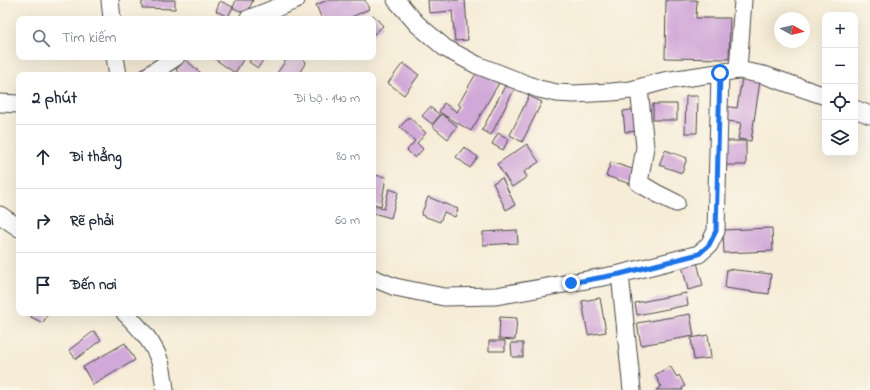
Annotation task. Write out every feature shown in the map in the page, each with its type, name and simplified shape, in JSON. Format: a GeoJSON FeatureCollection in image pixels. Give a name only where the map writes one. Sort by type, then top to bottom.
{"type":"FeatureCollection","features":[{"type":"Feature","properties":{"kind":"street"},"geometry":{"type":"LineString","coordinates":[[110,0],[112,16]]}},
{"type":"Feature","properties":{"kind":"street"},"geometry":{"type":"LineString","coordinates":[[256,16],[296,0]]}},
{"type":"Feature","properties":{"kind":"street"},"geometry":{"type":"LineString","coordinates":[[396,0],[416,24],[445,48],[477,65],[539,89],[574,94],[631,90],[664,81],[738,70],[764,75],[822,95]]}},
{"type":"Feature","properties":{"kind":"street"},"geometry":{"type":"LineString","coordinates":[[738,70],[743,0]]}},
{"type":"Feature","properties":{"kind":"street"},"geometry":{"type":"LineString","coordinates":[[116,60],[118,72]]}},
{"type":"Feature","properties":{"kind":"street"},"geometry":{"type":"LineString","coordinates":[[154,72],[172,60]]}},
{"type":"Feature","properties":{"kind":"street"},"geometry":{"type":"LineString","coordinates":[[376,279],[395,287],[444,297],[496,296],[620,274],[699,254],[709,245],[716,231],[720,73]]}},
{"type":"Feature","properties":{"kind":"street"},"geometry":{"type":"LineString","coordinates":[[639,88],[645,147],[639,183],[676,203]]}},
{"type":"Feature","properties":{"kind":"street"},"geometry":{"type":"LineString","coordinates":[[0,103],[16,104]]}},
{"type":"Feature","properties":{"kind":"street"},"geometry":{"type":"LineString","coordinates":[[858,109],[870,115]]}},
{"type":"Feature","properties":{"kind":"street"},"geometry":{"type":"LineString","coordinates":[[0,215],[16,226]]}},
{"type":"Feature","properties":{"kind":"street"},"geometry":{"type":"LineString","coordinates":[[620,274],[632,390]]}},
{"type":"Feature","properties":{"kind":"street"},"geometry":{"type":"LineString","coordinates":[[128,316],[151,343],[160,361],[164,377],[165,390]]}},
{"type":"Feature","properties":{"kind":"building"},"geometry":{"type":"Polygon","coordinates":[[[175,0],[175,9],[142,8],[142,1],[175,0]]]}},
{"type":"Feature","properties":{"kind":"building"},"geometry":{"type":"Polygon","coordinates":[[[236,0],[253,0],[247,14],[233,8],[236,0]]]}},
{"type":"Feature","properties":{"kind":"building"},"geometry":{"type":"Polygon","coordinates":[[[328,0],[365,0],[369,9],[354,16],[321,16],[316,5],[328,0]]]}},
{"type":"Feature","properties":{"kind":"building"},"geometry":{"type":"Polygon","coordinates":[[[428,0],[465,0],[468,40],[455,41],[452,11],[429,13],[428,0]]]}},
{"type":"Feature","properties":{"kind":"building"},"geometry":{"type":"Polygon","coordinates":[[[666,0],[697,0],[696,18],[730,18],[729,59],[665,58],[666,0]]]}},
{"type":"Feature","properties":{"kind":"building"},"geometry":{"type":"Polygon","coordinates":[[[220,1],[233,7],[228,16],[216,11],[220,1]]]}},
{"type":"Feature","properties":{"kind":"building"},"geometry":{"type":"Polygon","coordinates":[[[376,18],[383,26],[376,32],[376,18]]]}},
{"type":"Feature","properties":{"kind":"building"},"geometry":{"type":"Polygon","coordinates":[[[184,60],[186,60],[200,72],[178,72],[176,70],[184,60]]]}},
{"type":"Feature","properties":{"kind":"building"},"geometry":{"type":"Polygon","coordinates":[[[216,60],[243,60],[236,72],[216,60]]]}},
{"type":"Feature","properties":{"kind":"building"},"geometry":{"type":"Polygon","coordinates":[[[250,60],[263,60],[258,68],[249,62],[250,60]]]}},
{"type":"Feature","properties":{"kind":"building"},"geometry":{"type":"Polygon","coordinates":[[[286,60],[303,60],[306,62],[300,72],[278,72],[286,60]]]}},
{"type":"Feature","properties":{"kind":"building"},"geometry":{"type":"Polygon","coordinates":[[[403,63],[419,75],[404,95],[388,83],[403,63]]]}},
{"type":"Feature","properties":{"kind":"building"},"geometry":{"type":"Polygon","coordinates":[[[478,70],[499,83],[471,131],[439,112],[444,103],[457,112],[461,106],[458,105],[478,70]]]}},
{"type":"Feature","properties":{"kind":"building"},"geometry":{"type":"Polygon","coordinates":[[[742,78],[760,81],[751,141],[738,139],[741,123],[722,120],[724,106],[737,108],[742,78]]]}},
{"type":"Feature","properties":{"kind":"building"},"geometry":{"type":"Polygon","coordinates":[[[507,82],[516,86],[491,135],[482,130],[507,82]]]}},
{"type":"Feature","properties":{"kind":"building"},"geometry":{"type":"Polygon","coordinates":[[[529,96],[542,102],[522,142],[510,135],[529,96]]]}},
{"type":"Feature","properties":{"kind":"building"},"geometry":{"type":"Polygon","coordinates":[[[686,96],[698,96],[697,133],[685,133],[686,96]]]}},
{"type":"Feature","properties":{"kind":"building"},"geometry":{"type":"Polygon","coordinates":[[[653,104],[677,104],[677,120],[653,120],[653,104]]]}},
{"type":"Feature","properties":{"kind":"building"},"geometry":{"type":"Polygon","coordinates":[[[430,107],[440,115],[432,124],[422,116],[430,107]]]}},
{"type":"Feature","properties":{"kind":"building"},"geometry":{"type":"Polygon","coordinates":[[[638,109],[640,131],[625,132],[623,111],[638,109]]]}},
{"type":"Feature","properties":{"kind":"building"},"geometry":{"type":"Polygon","coordinates":[[[442,114],[457,126],[448,139],[432,126],[442,114]]]}},
{"type":"Feature","properties":{"kind":"building"},"geometry":{"type":"Polygon","coordinates":[[[409,117],[426,133],[417,143],[423,149],[415,158],[407,150],[415,141],[400,127],[409,117]]]}},
{"type":"Feature","properties":{"kind":"building"},"geometry":{"type":"Polygon","coordinates":[[[498,133],[509,139],[503,150],[492,144],[498,133]]]}},
{"type":"Feature","properties":{"kind":"building"},"geometry":{"type":"Polygon","coordinates":[[[723,141],[746,141],[746,165],[723,165],[723,141]]]}},
{"type":"Feature","properties":{"kind":"building"},"geometry":{"type":"Polygon","coordinates":[[[527,144],[539,162],[524,172],[527,177],[512,187],[497,164],[527,144]]]}},
{"type":"Feature","properties":{"kind":"building"},"geometry":{"type":"Polygon","coordinates":[[[464,147],[478,157],[470,168],[456,157],[464,147]]]}},
{"type":"Feature","properties":{"kind":"building"},"geometry":{"type":"Polygon","coordinates":[[[665,150],[687,158],[682,173],[659,165],[665,150]]]}},
{"type":"Feature","properties":{"kind":"building"},"geometry":{"type":"Polygon","coordinates":[[[611,162],[635,170],[631,184],[606,176],[611,162]]]}},
{"type":"Feature","properties":{"kind":"building"},"geometry":{"type":"Polygon","coordinates":[[[376,175],[386,177],[381,206],[376,205],[376,175]]]}},
{"type":"Feature","properties":{"kind":"building"},"geometry":{"type":"Polygon","coordinates":[[[502,178],[515,205],[506,210],[493,183],[502,178]]]}},
{"type":"Feature","properties":{"kind":"building"},"geometry":{"type":"Polygon","coordinates":[[[389,189],[398,192],[391,218],[376,214],[376,207],[384,209],[389,189]]]}},
{"type":"Feature","properties":{"kind":"building"},"geometry":{"type":"Polygon","coordinates":[[[428,197],[458,209],[455,217],[444,212],[440,222],[421,215],[428,197]]]}},
{"type":"Feature","properties":{"kind":"building"},"geometry":{"type":"Polygon","coordinates":[[[772,228],[773,251],[724,253],[723,230],[772,228]]]}},
{"type":"Feature","properties":{"kind":"building"},"geometry":{"type":"Polygon","coordinates":[[[517,230],[518,243],[483,245],[483,232],[517,230]]]}},
{"type":"Feature","properties":{"kind":"building"},"geometry":{"type":"Polygon","coordinates":[[[697,262],[703,286],[688,290],[682,265],[697,262]]]}},
{"type":"Feature","properties":{"kind":"building"},"geometry":{"type":"Polygon","coordinates":[[[727,269],[771,274],[769,294],[725,288],[727,269]]]}},
{"type":"Feature","properties":{"kind":"building"},"geometry":{"type":"Polygon","coordinates":[[[686,293],[688,305],[637,315],[635,303],[686,293]]]}},
{"type":"Feature","properties":{"kind":"building"},"geometry":{"type":"Polygon","coordinates":[[[600,298],[606,332],[588,335],[582,301],[600,298]]]}},
{"type":"Feature","properties":{"kind":"building"},"geometry":{"type":"Polygon","coordinates":[[[690,314],[694,336],[641,345],[637,323],[690,314]]]}},
{"type":"Feature","properties":{"kind":"building"},"geometry":{"type":"Polygon","coordinates":[[[32,316],[46,316],[43,323],[32,316]]]}},
{"type":"Feature","properties":{"kind":"building"},"geometry":{"type":"Polygon","coordinates":[[[500,317],[517,318],[515,340],[499,339],[500,317]]]}},
{"type":"Feature","properties":{"kind":"building"},"geometry":{"type":"Polygon","coordinates":[[[94,331],[101,340],[76,359],[69,350],[94,331]]]}},
{"type":"Feature","properties":{"kind":"building"},"geometry":{"type":"Polygon","coordinates":[[[708,335],[711,358],[694,360],[691,338],[708,335]]]}},
{"type":"Feature","properties":{"kind":"building"},"geometry":{"type":"Polygon","coordinates":[[[489,341],[505,341],[505,351],[489,351],[489,341]]]}},
{"type":"Feature","properties":{"kind":"building"},"geometry":{"type":"Polygon","coordinates":[[[125,343],[135,360],[93,385],[83,367],[125,343]]]}},
{"type":"Feature","properties":{"kind":"building"},"geometry":{"type":"Polygon","coordinates":[[[511,343],[523,343],[523,357],[512,357],[511,343]]]}},
{"type":"Feature","properties":{"kind":"building"},"geometry":{"type":"Polygon","coordinates":[[[670,366],[677,377],[679,375],[685,386],[682,388],[683,390],[656,390],[661,386],[655,375],[670,366]]]}},
{"type":"Feature","properties":{"kind":"route"},"geometry":{"type":"LineString","coordinates":[[571,283],[620,274],[699,254],[709,245],[716,231],[720,73]]}}]}
